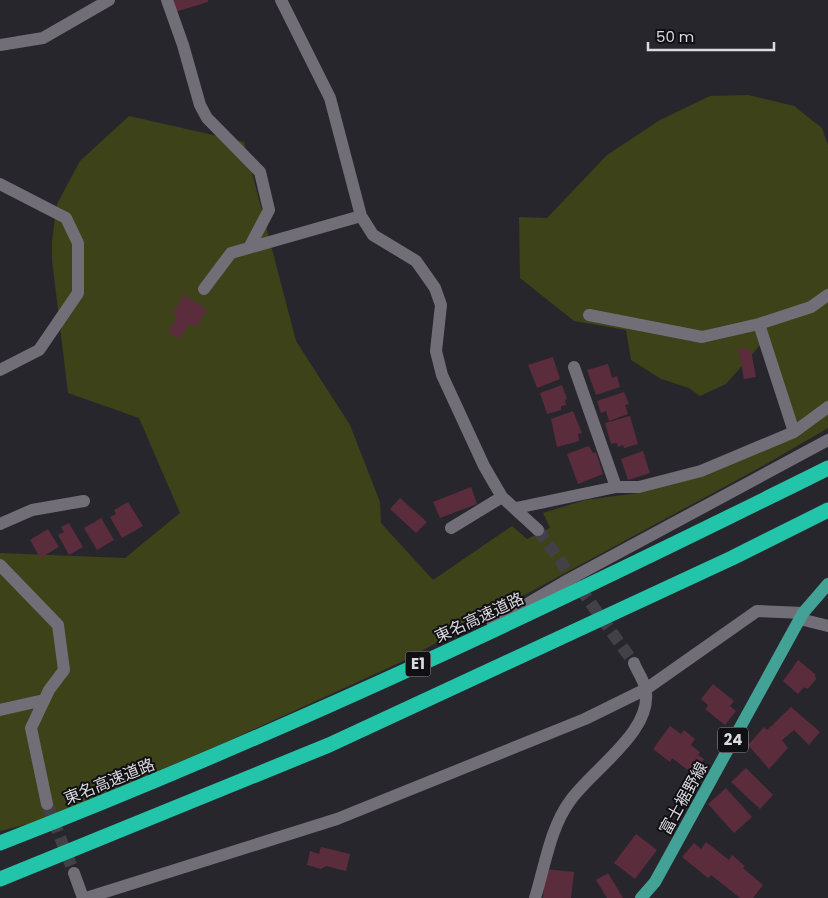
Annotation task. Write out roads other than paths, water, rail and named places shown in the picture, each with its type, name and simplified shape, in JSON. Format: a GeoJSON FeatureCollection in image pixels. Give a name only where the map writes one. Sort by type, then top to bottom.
{"type":"FeatureCollection","features":[{"type":"Feature","properties":{"kind":"highway","name":"東名高速道路"},"geometry":{"type":"LineString","coordinates":[[0,842],[129,793],[344,699],[637,563],[828,468]]}},
{"type":"Feature","properties":{"kind":"highway","name":"E1"},"geometry":{"type":"LineString","coordinates":[[0,879],[329,745],[705,571],[828,510]]}},
{"type":"Feature","properties":{"kind":"main road","name":"富士裾野線"},"geometry":{"type":"LineString","coordinates":[[642,898],[655,882],[802,616],[828,584]]}},
{"type":"Feature","properties":{"kind":"street"},"geometry":{"type":"LineString","coordinates":[[0,45],[43,38],[109,0]]}},
{"type":"Feature","properties":{"kind":"street"},"geometry":{"type":"LineString","coordinates":[[167,0],[200,105],[207,118],[260,172],[269,210],[249,248]]}},
{"type":"Feature","properties":{"kind":"street"},"geometry":{"type":"LineString","coordinates":[[281,0],[330,98],[361,216],[374,235],[416,261],[436,288],[441,305],[436,351],[442,375],[484,466],[502,497],[538,530]]}},
{"type":"Feature","properties":{"kind":"street"},"geometry":{"type":"LineString","coordinates":[[0,184],[66,218],[78,243],[78,293],[39,350],[0,370]]}},
{"type":"Feature","properties":{"kind":"street"},"geometry":{"type":"LineString","coordinates":[[204,288],[231,253],[361,216]]}},
{"type":"Feature","properties":{"kind":"street"},"geometry":{"type":"LineString","coordinates":[[589,315],[702,337],[759,324],[811,307],[828,295]]}},
{"type":"Feature","properties":{"kind":"street"},"geometry":{"type":"LineString","coordinates":[[759,324],[794,432]]}},
{"type":"Feature","properties":{"kind":"street"},"geometry":{"type":"LineString","coordinates":[[574,367],[616,487]]}},
{"type":"Feature","properties":{"kind":"street"},"geometry":{"type":"LineString","coordinates":[[516,508],[616,487],[639,487],[701,471],[794,432],[828,407]]}},
{"type":"Feature","properties":{"kind":"street"},"geometry":{"type":"LineString","coordinates":[[441,654],[568,580],[828,440]]}},
{"type":"Feature","properties":{"kind":"street"},"geometry":{"type":"LineString","coordinates":[[451,528],[502,497]]}},
{"type":"Feature","properties":{"kind":"street"},"geometry":{"type":"LineString","coordinates":[[0,524],[32,510],[84,502]]}},
{"type":"Feature","properties":{"kind":"street"},"geometry":{"type":"LineString","coordinates":[[0,565],[58,625],[64,670],[44,700],[31,728],[46,804]]}},
{"type":"Feature","properties":{"kind":"street"},"geometry":{"type":"LineString","coordinates":[[74,873],[85,898],[337,818],[585,719],[646,689],[757,611],[802,616],[828,626]]}},
{"type":"Feature","properties":{"kind":"street"},"geometry":{"type":"LineString","coordinates":[[535,898],[559,819],[570,800],[637,730],[644,712],[646,689],[634,663]]}},
{"type":"Feature","properties":{"kind":"street"},"geometry":{"type":"LineString","coordinates":[[0,710],[44,700]]}},
{"type":"Feature","properties":{"kind":"tunnel"},"geometry":{"type":"LineString","coordinates":[[538,530],[634,663]]}},
{"type":"Feature","properties":{"kind":"tunnel"},"geometry":{"type":"LineString","coordinates":[[47,804],[74,873]]}}]}
